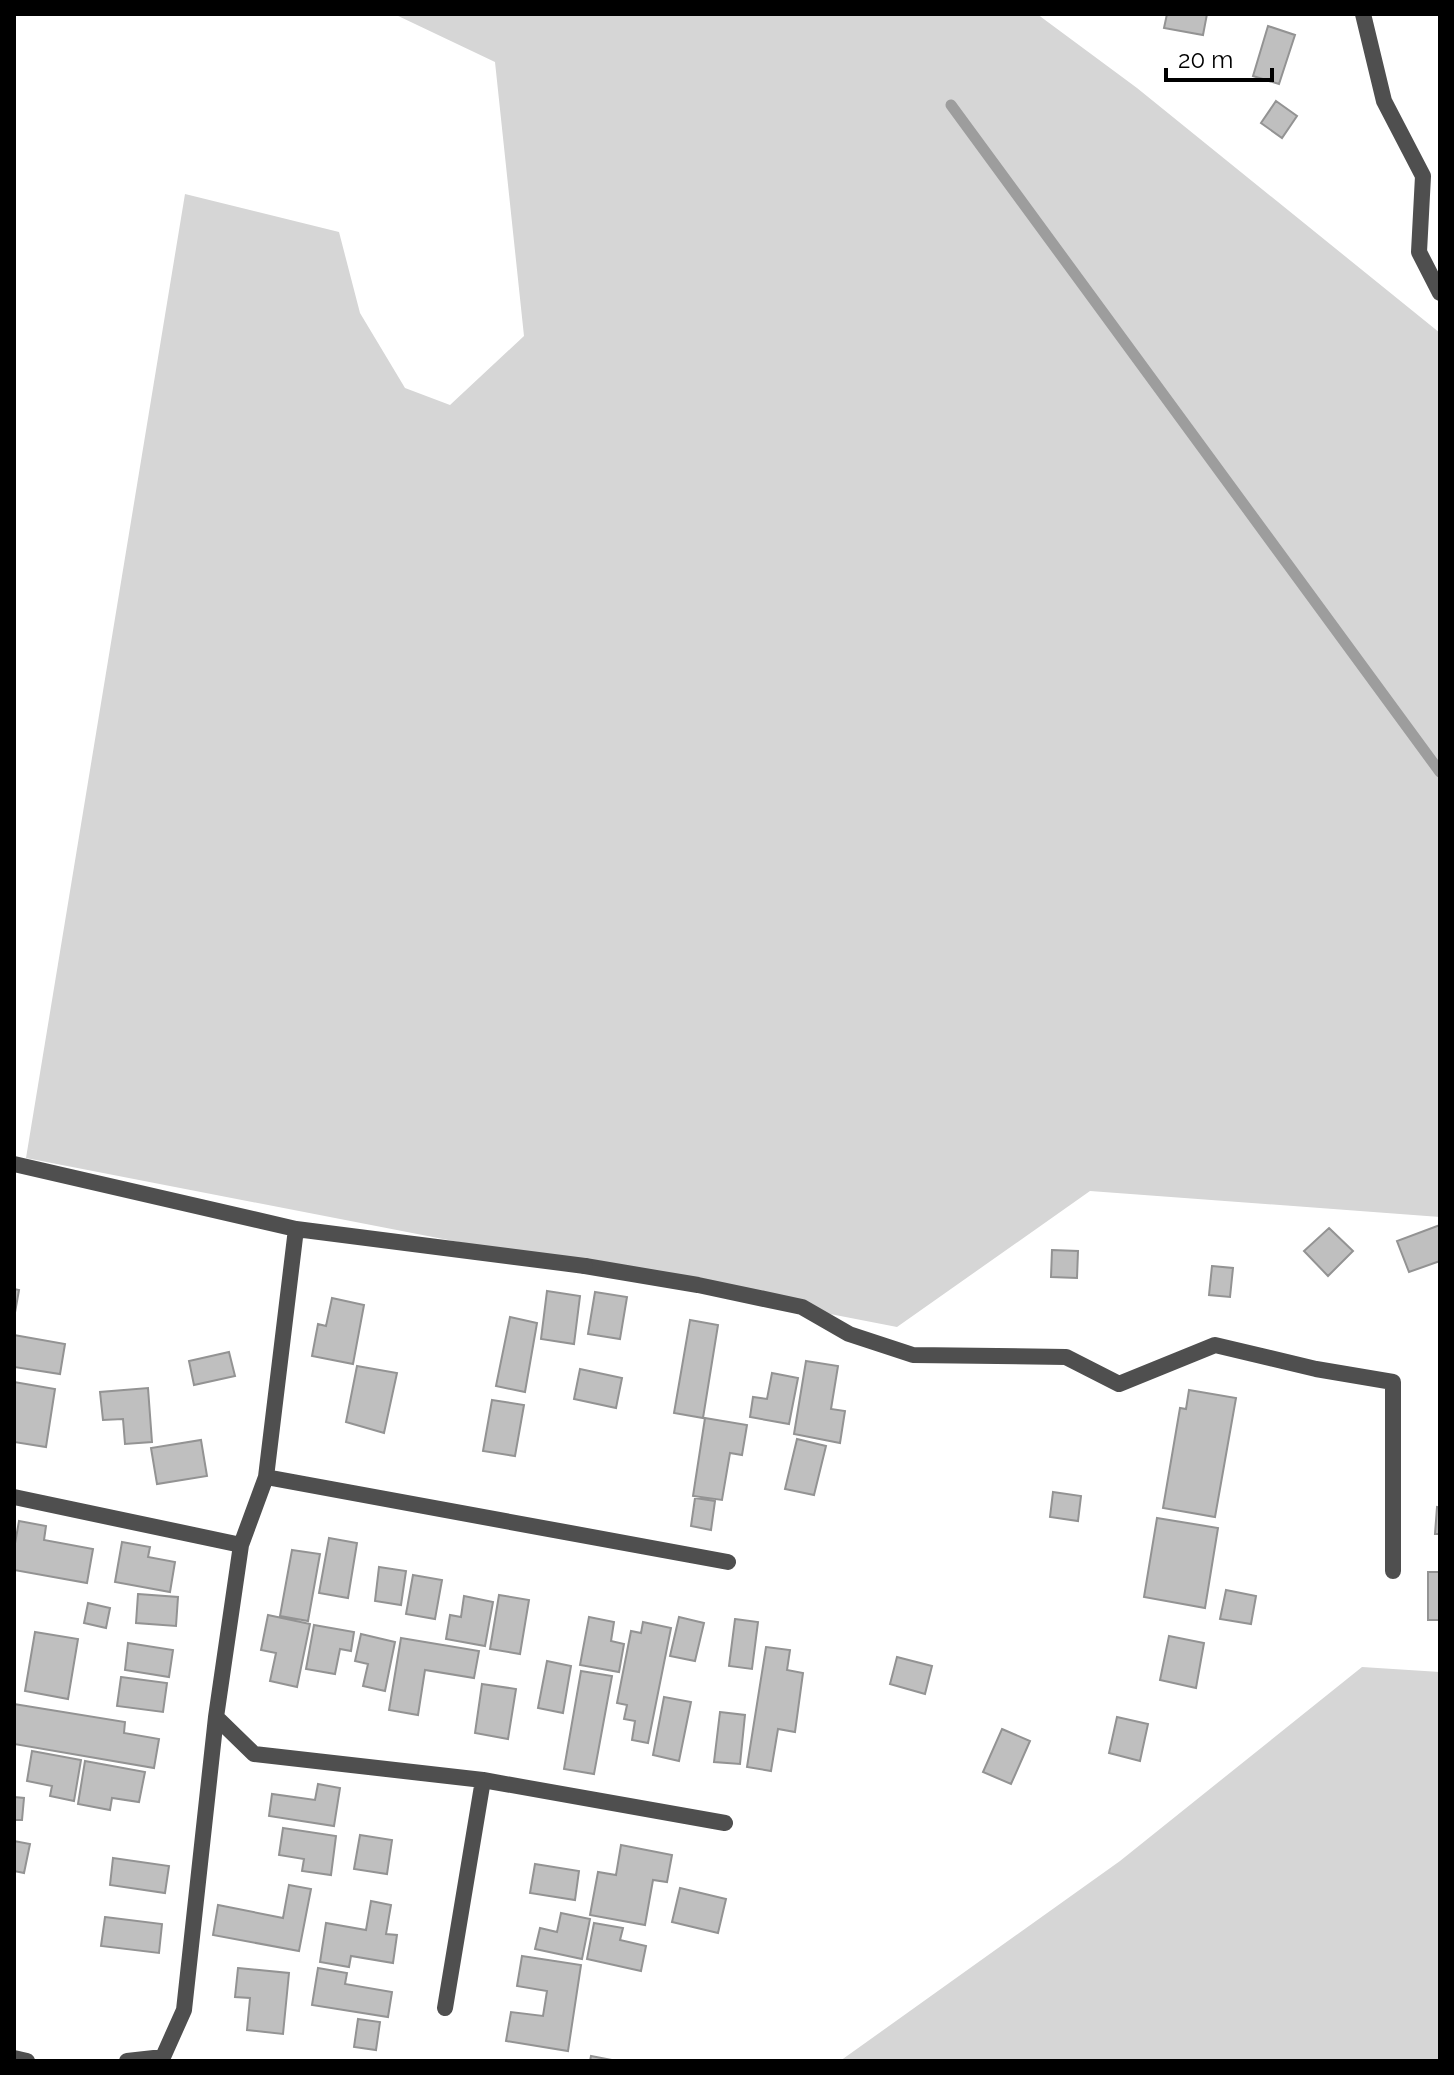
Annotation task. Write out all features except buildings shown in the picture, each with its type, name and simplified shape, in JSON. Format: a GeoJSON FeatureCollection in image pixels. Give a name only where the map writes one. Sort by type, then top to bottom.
{"type":"FeatureCollection","features":[{"type":"Feature","properties":{"kind":"street"},"geometry":{"type":"LineString","coordinates":[[1363,14],[1384,101],[1423,176],[1419,252],[1440,293]]}},
{"type":"Feature","properties":{"kind":"street"},"geometry":{"type":"LineString","coordinates":[[14,1164],[296,1229],[585,1266],[802,1307],[849,1334],[913,1355],[1066,1357],[1119,1384],[1215,1345],[1316,1369],[1393,1382],[1393,1571]]}},
{"type":"Feature","properties":{"kind":"street"},"geometry":{"type":"LineString","coordinates":[[127,2061],[163,2057],[184,2010],[216,1717],[241,1545],[266,1477],[296,1229]]}},
{"type":"Feature","properties":{"kind":"street"},"geometry":{"type":"LineString","coordinates":[[266,1477],[728,1562]]}},
{"type":"Feature","properties":{"kind":"street"},"geometry":{"type":"LineString","coordinates":[[14,1497],[241,1545]]}},
{"type":"Feature","properties":{"kind":"street"},"geometry":{"type":"LineString","coordinates":[[216,1717],[254,1754],[483,1780],[725,1823]]}},
{"type":"Feature","properties":{"kind":"street"},"geometry":{"type":"LineString","coordinates":[[445,2008],[483,1780]]}},
{"type":"Feature","properties":{"kind":"street"},"geometry":{"type":"LineString","coordinates":[[14,2058],[27,2061]]}},
{"type":"Feature","properties":{"kind":"shaded area"},"geometry":{"type":"Polygon","coordinates":[[[394,14],[1037,14],[1137,88],[1440,333],[1440,1217],[1090,1191],[897,1327],[26,1158],[185,194],[339,232],[360,313],[405,388],[450,405],[524,336],[495,62],[394,14]]]}},
{"type":"Feature","properties":{"kind":"shaded area"},"geometry":{"type":"Polygon","coordinates":[[[1362,1667],[1440,1672],[1440,2061],[840,2061],[1120,1861],[1362,1667]]]}},
{"type":"Feature","properties":{"kind":"waterway"},"geometry":{"type":"LineString","coordinates":[[951,105],[1440,772]]}}]}
